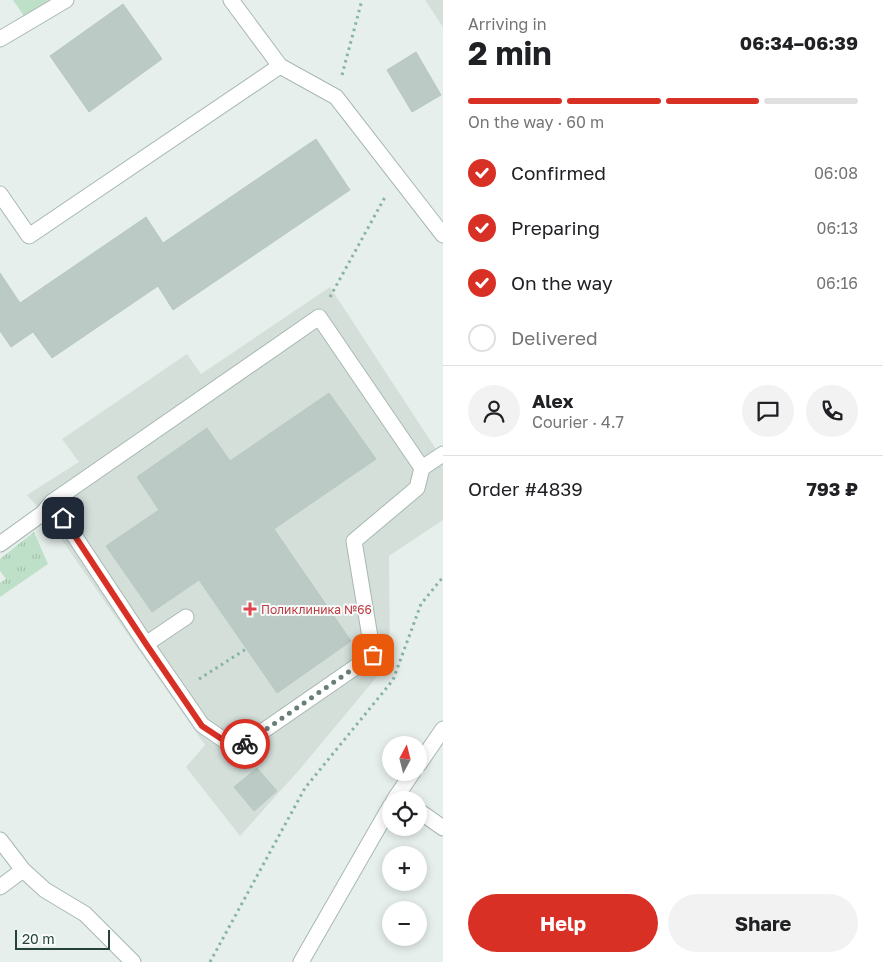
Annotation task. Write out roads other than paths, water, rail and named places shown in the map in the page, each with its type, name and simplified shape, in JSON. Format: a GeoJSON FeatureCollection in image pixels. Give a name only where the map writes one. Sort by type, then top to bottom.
{"type":"FeatureCollection","features":[{"type":"Feature","properties":{"kind":"street"},"geometry":{"type":"LineString","coordinates":[[0,39],[66,0]]}},
{"type":"Feature","properties":{"kind":"street"},"geometry":{"type":"LineString","coordinates":[[231,0],[280,66],[336,97],[443,235]]}},
{"type":"Feature","properties":{"kind":"street"},"geometry":{"type":"LineString","coordinates":[[0,194],[29,236],[280,66]]}},
{"type":"Feature","properties":{"kind":"street"},"geometry":{"type":"LineString","coordinates":[[0,544],[42,513],[52,502],[319,317],[422,468]]}},
{"type":"Feature","properties":{"kind":"street"},"geometry":{"type":"LineString","coordinates":[[52,502],[202,726],[237,749],[373,655],[354,541],[417,488],[422,468],[443,454]]}},
{"type":"Feature","properties":{"kind":"street"},"geometry":{"type":"LineString","coordinates":[[146,644],[186,617]]}},
{"type":"Feature","properties":{"kind":"street"},"geometry":{"type":"LineString","coordinates":[[428,751],[443,729]]}},
{"type":"Feature","properties":{"kind":"street"},"geometry":{"type":"LineString","coordinates":[[427,817],[443,828]]}},
{"type":"Feature","properties":{"kind":"street"},"geometry":{"type":"LineString","coordinates":[[301,962],[382,823]]}},
{"type":"Feature","properties":{"kind":"street"},"geometry":{"type":"LineString","coordinates":[[0,840],[23,870],[45,890],[85,914],[133,962]]}},
{"type":"Feature","properties":{"kind":"street"},"geometry":{"type":"LineString","coordinates":[[0,887],[23,870]]}},
{"type":"Feature","properties":{"kind":"place","name":"Поликлиника №66"},"geometry":{"type":"Point","coordinates":[250,609]}}]}
